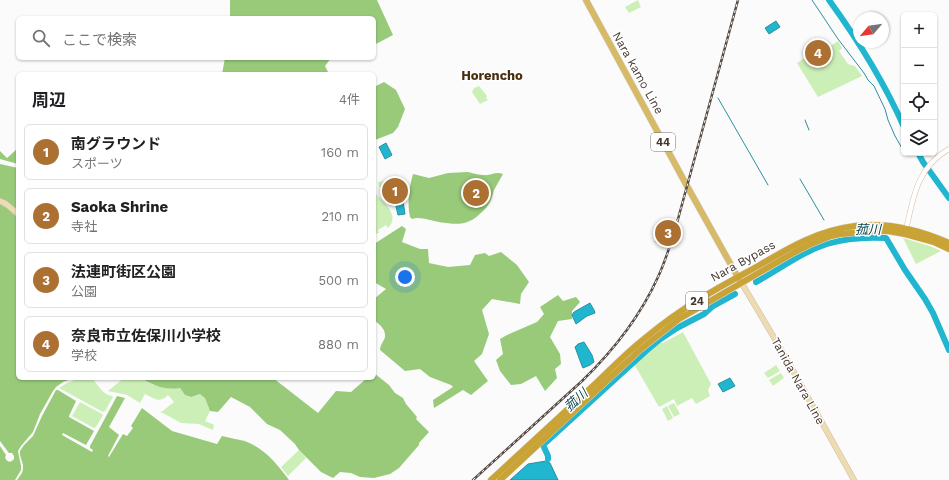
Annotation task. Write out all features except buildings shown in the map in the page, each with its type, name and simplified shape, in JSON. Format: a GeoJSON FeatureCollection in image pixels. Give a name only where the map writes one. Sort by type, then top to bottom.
{"type":"FeatureCollection","features":[{"type":"Feature","properties":{"kind":"highway","name":"Nara Bypass"},"geometry":{"type":"LineString","coordinates":[[500,480],[641,349],[679,319],[794,246],[827,232],[856,225],[889,225],[934,242],[949,250]]}},
{"type":"Feature","properties":{"kind":"highway","name":"Nara Bypass"},"geometry":{"type":"LineString","coordinates":[[906,231],[934,236],[949,243]]}},
{"type":"Feature","properties":{"kind":"highway","name":"Nara Bypass"},"geometry":{"type":"LineString","coordinates":[[491,480],[644,339],[703,296],[740,280]]}},
{"type":"Feature","properties":{"kind":"main road","name":"Nara kamo Line"},"geometry":{"type":"LineString","coordinates":[[586,0],[690,193],[740,280]]}},
{"type":"Feature","properties":{"kind":"main road"},"geometry":{"type":"LineString","coordinates":[[0,201],[6,203],[16,212]]}},
{"type":"Feature","properties":{"kind":"main road","name":"Tanida Nara Line"},"geometry":{"type":"LineString","coordinates":[[740,280],[782,351],[854,480]]}},
{"type":"Feature","properties":{"kind":"street"},"geometry":{"type":"LineString","coordinates":[[906,231],[915,190],[921,176],[932,163],[949,149]]}},
{"type":"Feature","properties":{"kind":"green space"},"geometry":{"type":"Polygon","coordinates":[[[230,0],[377,0],[393,35],[376,44],[376,16],[230,16],[230,0]]]}},
{"type":"Feature","properties":{"kind":"green space"},"geometry":{"type":"Polygon","coordinates":[[[638,0],[641,7],[629,13],[625,7],[638,0]]]}},
{"type":"Feature","properties":{"kind":"green space"},"geometry":{"type":"Polygon","coordinates":[[[838,41],[842,48],[839,51],[848,64],[855,66],[862,76],[818,97],[797,63],[806,57],[809,61],[838,41]]]}},
{"type":"Feature","properties":{"kind":"green space"},"geometry":{"type":"Polygon","coordinates":[[[225,60],[330,60],[325,66],[328,72],[222,72],[225,60]]]}},
{"type":"Feature","properties":{"kind":"green space"},"geometry":{"type":"Polygon","coordinates":[[[384,82],[396,90],[405,109],[398,127],[393,133],[376,140],[376,86],[384,82]]]}},
{"type":"Feature","properties":{"kind":"green space"},"geometry":{"type":"Polygon","coordinates":[[[479,86],[487,96],[486,98],[488,100],[480,104],[472,92],[474,88],[479,86]]]}},
{"type":"Feature","properties":{"kind":"green space"},"geometry":{"type":"Polygon","coordinates":[[[16,150],[16,163],[0,159],[0,151],[7,158],[16,150]]]}},
{"type":"Feature","properties":{"kind":"green space"},"geometry":{"type":"Polygon","coordinates":[[[0,164],[16,168],[16,211],[0,199],[0,164]]]}},
{"type":"Feature","properties":{"kind":"green space"},"geometry":{"type":"Polygon","coordinates":[[[468,172],[482,175],[498,173],[503,174],[489,203],[477,217],[467,222],[452,224],[422,218],[412,219],[410,217],[409,196],[413,174],[429,178],[448,173],[468,172]]]}},
{"type":"Feature","properties":{"kind":"green space"},"geometry":{"type":"Polygon","coordinates":[[[399,180],[406,184],[408,189],[407,197],[390,201],[379,186],[378,182],[399,180]]]}},
{"type":"Feature","properties":{"kind":"green space"},"geometry":{"type":"Polygon","coordinates":[[[376,194],[389,209],[393,219],[388,228],[386,225],[378,230],[379,233],[376,234],[376,194]]]}},
{"type":"Feature","properties":{"kind":"green space"},"geometry":{"type":"Polygon","coordinates":[[[0,204],[16,216],[16,380],[68,380],[63,382],[53,391],[40,414],[33,432],[18,451],[21,470],[15,480],[0,480],[0,446],[6,455],[5,457],[7,461],[12,461],[14,456],[12,453],[9,453],[0,441],[0,204]]]}},
{"type":"Feature","properties":{"kind":"green space"},"geometry":{"type":"Polygon","coordinates":[[[673,223],[668,242],[665,239],[655,243],[654,241],[667,234],[666,232],[669,230],[667,226],[673,223]]]}},
{"type":"Feature","properties":{"kind":"green space"},"geometry":{"type":"Polygon","coordinates":[[[402,226],[406,229],[402,242],[420,249],[428,249],[429,263],[448,267],[470,265],[475,255],[485,253],[489,256],[501,252],[517,265],[529,282],[521,294],[520,304],[492,299],[482,310],[489,334],[482,354],[474,361],[488,381],[471,395],[463,390],[434,408],[433,400],[453,387],[430,377],[420,369],[405,371],[380,350],[385,334],[382,327],[376,322],[376,297],[386,289],[376,283],[376,243],[402,226]]]}},
{"type":"Feature","properties":{"kind":"green space"},"geometry":{"type":"Polygon","coordinates":[[[903,238],[930,246],[941,251],[916,264],[903,238]]]}},
{"type":"Feature","properties":{"kind":"green space"},"geometry":{"type":"Polygon","coordinates":[[[558,295],[563,301],[576,297],[580,302],[572,311],[572,319],[558,321],[550,337],[560,354],[561,364],[555,369],[557,378],[545,391],[536,376],[521,384],[511,385],[500,371],[496,360],[503,354],[500,339],[537,322],[544,314],[540,307],[558,295]]]}},
{"type":"Feature","properties":{"kind":"green space"},"geometry":{"type":"Polygon","coordinates":[[[683,332],[711,384],[708,390],[710,396],[696,404],[692,398],[677,406],[674,399],[659,407],[634,364],[659,342],[663,343],[683,332]]]}},
{"type":"Feature","properties":{"kind":"green space"},"geometry":{"type":"Polygon","coordinates":[[[776,365],[780,371],[768,378],[764,373],[776,365]]]}},
{"type":"Feature","properties":{"kind":"green space"},"geometry":{"type":"Polygon","coordinates":[[[781,373],[784,378],[773,386],[769,380],[781,373]]]}},
{"type":"Feature","properties":{"kind":"green space"},"geometry":{"type":"Polygon","coordinates":[[[376,375],[389,385],[395,393],[403,398],[417,417],[416,419],[429,432],[399,468],[390,474],[374,478],[360,477],[351,473],[340,472],[333,478],[321,472],[280,430],[267,424],[250,407],[231,397],[218,412],[210,411],[205,398],[200,394],[191,397],[185,395],[180,388],[159,387],[144,380],[276,380],[318,413],[336,391],[351,392],[365,380],[376,380],[376,375]]]}},
{"type":"Feature","properties":{"kind":"green space"},"geometry":{"type":"Polygon","coordinates":[[[75,380],[94,380],[103,392],[113,397],[103,412],[59,388],[75,380]]]}},
{"type":"Feature","properties":{"kind":"green space"},"geometry":{"type":"Polygon","coordinates":[[[122,380],[144,380],[153,385],[165,388],[180,388],[185,395],[191,397],[200,394],[205,397],[210,411],[205,421],[214,425],[213,430],[199,424],[181,423],[163,413],[160,413],[174,402],[168,395],[159,400],[145,394],[140,403],[127,395],[108,391],[122,380]]]}},
{"type":"Feature","properties":{"kind":"green space"},"geometry":{"type":"Polygon","coordinates":[[[56,390],[76,401],[69,417],[94,431],[86,445],[63,433],[62,435],[92,452],[93,450],[90,446],[117,396],[125,398],[109,427],[119,435],[108,456],[109,457],[123,434],[127,436],[133,428],[131,426],[142,408],[172,431],[217,444],[222,436],[254,445],[271,458],[289,480],[17,480],[23,469],[20,451],[33,436],[56,390]]]}},
{"type":"Feature","properties":{"kind":"green space"},"geometry":{"type":"Polygon","coordinates":[[[80,402],[103,415],[96,427],[94,428],[72,416],[80,402]]]}},
{"type":"Feature","properties":{"kind":"green space"},"geometry":{"type":"Polygon","coordinates":[[[674,403],[680,414],[674,417],[668,406],[674,403]]]}},
{"type":"Feature","properties":{"kind":"green space"},"geometry":{"type":"Polygon","coordinates":[[[667,406],[673,418],[668,421],[662,409],[667,406]]]}},
{"type":"Feature","properties":{"kind":"green space"},"geometry":{"type":"Polygon","coordinates":[[[299,450],[306,458],[288,476],[281,467],[299,450]]]}},
{"type":"Feature","properties":{"kind":"water"},"geometry":{"type":"Polygon","coordinates":[[[776,21],[780,27],[769,34],[765,28],[776,21]]]}},
{"type":"Feature","properties":{"kind":"water"},"geometry":{"type":"Polygon","coordinates":[[[386,143],[392,155],[385,159],[379,147],[386,143]]]}},
{"type":"Feature","properties":{"kind":"water"},"geometry":{"type":"Polygon","coordinates":[[[403,201],[405,214],[398,215],[395,202],[403,201]]]}},
{"type":"Feature","properties":{"kind":"water"},"geometry":{"type":"Polygon","coordinates":[[[590,303],[595,313],[587,316],[576,324],[572,315],[574,312],[590,303]]]}},
{"type":"Feature","properties":{"kind":"water"},"geometry":{"type":"Polygon","coordinates":[[[584,342],[592,355],[594,362],[583,368],[575,347],[584,342]]]}},
{"type":"Feature","properties":{"kind":"water"},"geometry":{"type":"Polygon","coordinates":[[[730,378],[735,386],[723,392],[718,384],[730,378]]]}},
{"type":"Feature","properties":{"kind":"water"},"geometry":{"type":"Polygon","coordinates":[[[546,461],[550,463],[558,480],[510,480],[528,464],[546,461]]]}},
{"type":"Feature","properties":{"kind":"waterway"},"geometry":{"type":"LineString","coordinates":[[812,0],[838,39],[874,86],[901,146]]}},
{"type":"Feature","properties":{"kind":"waterway"},"geometry":{"type":"LineString","coordinates":[[829,0],[870,62],[901,121]]}},
{"type":"Feature","properties":{"kind":"waterway"},"geometry":{"type":"LineString","coordinates":[[718,98],[768,185]]}},
{"type":"Feature","properties":{"kind":"waterway"},"geometry":{"type":"LineString","coordinates":[[805,120],[809,130]]}},
{"type":"Feature","properties":{"kind":"waterway"},"geometry":{"type":"LineString","coordinates":[[920,156],[949,198]]}},
{"type":"Feature","properties":{"kind":"waterway"},"geometry":{"type":"LineString","coordinates":[[800,179],[824,220]]}},
{"type":"Feature","properties":{"kind":"waterway","name":"菰川"},"geometry":{"type":"LineString","coordinates":[[756,282],[818,247],[841,240],[856,238],[886,238],[933,313],[949,350]]}},
{"type":"Feature","properties":{"kind":"waterway","name":"菰川"},"geometry":{"type":"LineString","coordinates":[[548,459],[543,445],[646,351],[677,328],[704,314],[713,306],[735,294]]}},
{"type":"Feature","properties":{"kind":"railway"},"geometry":{"type":"LineString","coordinates":[[473,480],[593,370],[625,333],[651,292],[663,266],[675,230],[738,0]]}},
{"type":"Feature","properties":{"kind":"place","name":"奈良市立佐保川小学校"},"geometry":{"type":"Point","coordinates":[818,53]}},
{"type":"Feature","properties":{"kind":"place","name":"南グラウンド"},"geometry":{"type":"Point","coordinates":[395,191]}},
{"type":"Feature","properties":{"kind":"place","name":"Saoka Shrine"},"geometry":{"type":"Point","coordinates":[476,193]}},
{"type":"Feature","properties":{"kind":"place","name":"法連町街区公園"},"geometry":{"type":"Point","coordinates":[668,233]}},
{"type":"Feature","properties":{"kind":"district","name":"Horencho"},"geometry":{"type":"Point","coordinates":[492,75]}}]}
